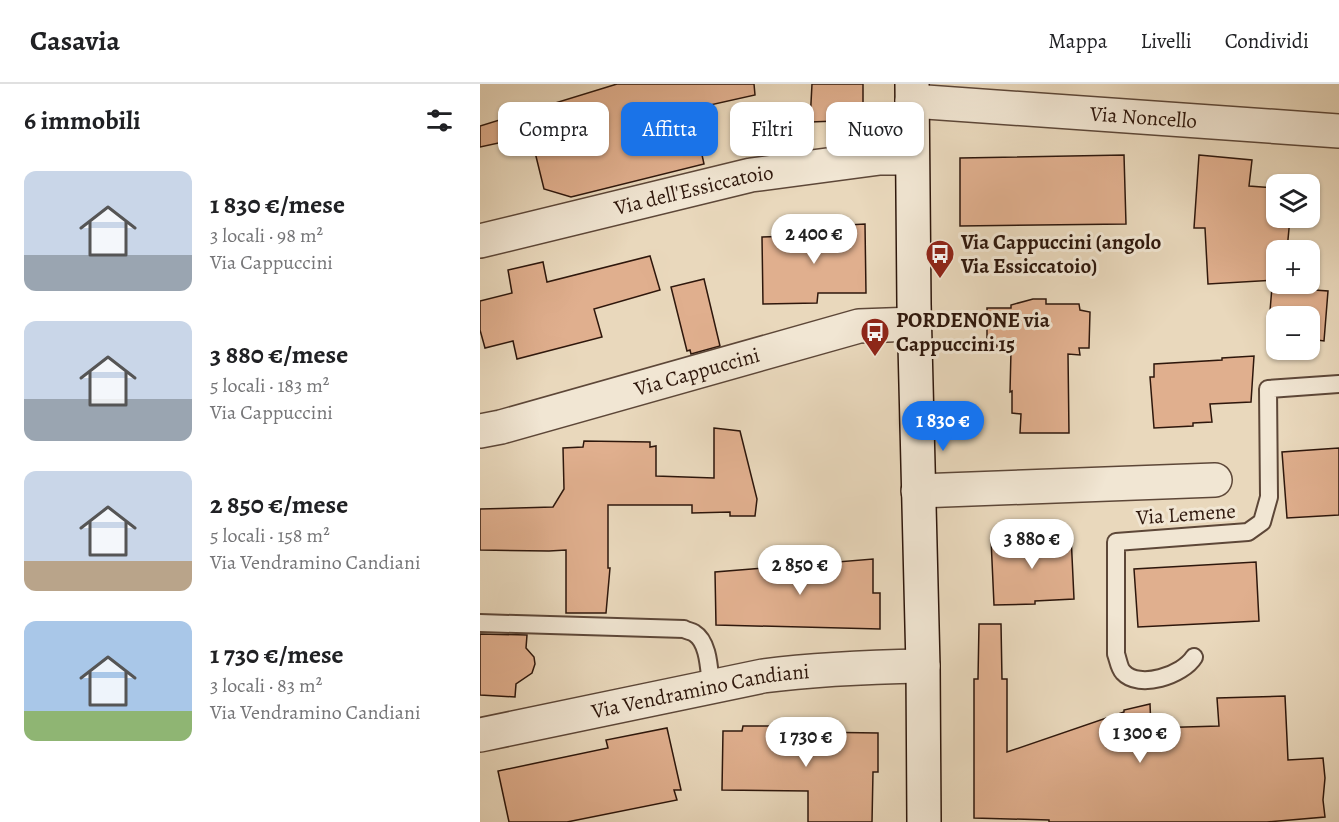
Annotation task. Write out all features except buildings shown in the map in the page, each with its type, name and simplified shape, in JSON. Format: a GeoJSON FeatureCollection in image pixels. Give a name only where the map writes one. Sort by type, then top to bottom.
{"type":"FeatureCollection","features":[{"type":"Feature","properties":{"kind":"street","name":"Via Noncello"},"geometry":{"type":"LineString","coordinates":[[912,93],[1339,131]]}},
{"type":"Feature","properties":{"kind":"street"},"geometry":{"type":"LineString","coordinates":[[912,93],[924,822]]}},
{"type":"Feature","properties":{"kind":"street","name":"Via dell'Essiccatoio"},"geometry":{"type":"LineString","coordinates":[[480,241],[751,176],[880,159],[912,158]]}},
{"type":"Feature","properties":{"kind":"street","name":"Via Cappuccini"},"geometry":{"type":"LineString","coordinates":[[480,431],[859,326],[915,324]]}},
{"type":"Feature","properties":{"kind":"street"},"geometry":{"type":"LineString","coordinates":[[918,491],[1215,480]]}},
{"type":"Feature","properties":{"kind":"street","name":"Via Vendramino Candiani"},"geometry":{"type":"LineString","coordinates":[[480,735],[763,676],[808,670],[923,666]]}},
{"type":"Feature","properties":{"kind":"lane","name":"Via Lemene"},"geometry":{"type":"LineString","coordinates":[[1194,657],[1180,671],[1160,678],[1138,680],[1122,671],[1116,654],[1116,542],[1248,532],[1262,522],[1269,497],[1268,389],[1339,384]]}},
{"type":"Feature","properties":{"kind":"lane"},"geometry":{"type":"LineString","coordinates":[[480,623],[684,629],[696,634],[703,644],[711,686]]}},
{"type":"Feature","properties":{"kind":"place","name":"Via Cappuccini (angolo Via Essiccatoio)"},"geometry":{"type":"Point","coordinates":[940,280]}},
{"type":"Feature","properties":{"kind":"place","name":"PORDENONE via Cappuccini 15"},"geometry":{"type":"Point","coordinates":[875,358]}}]}
